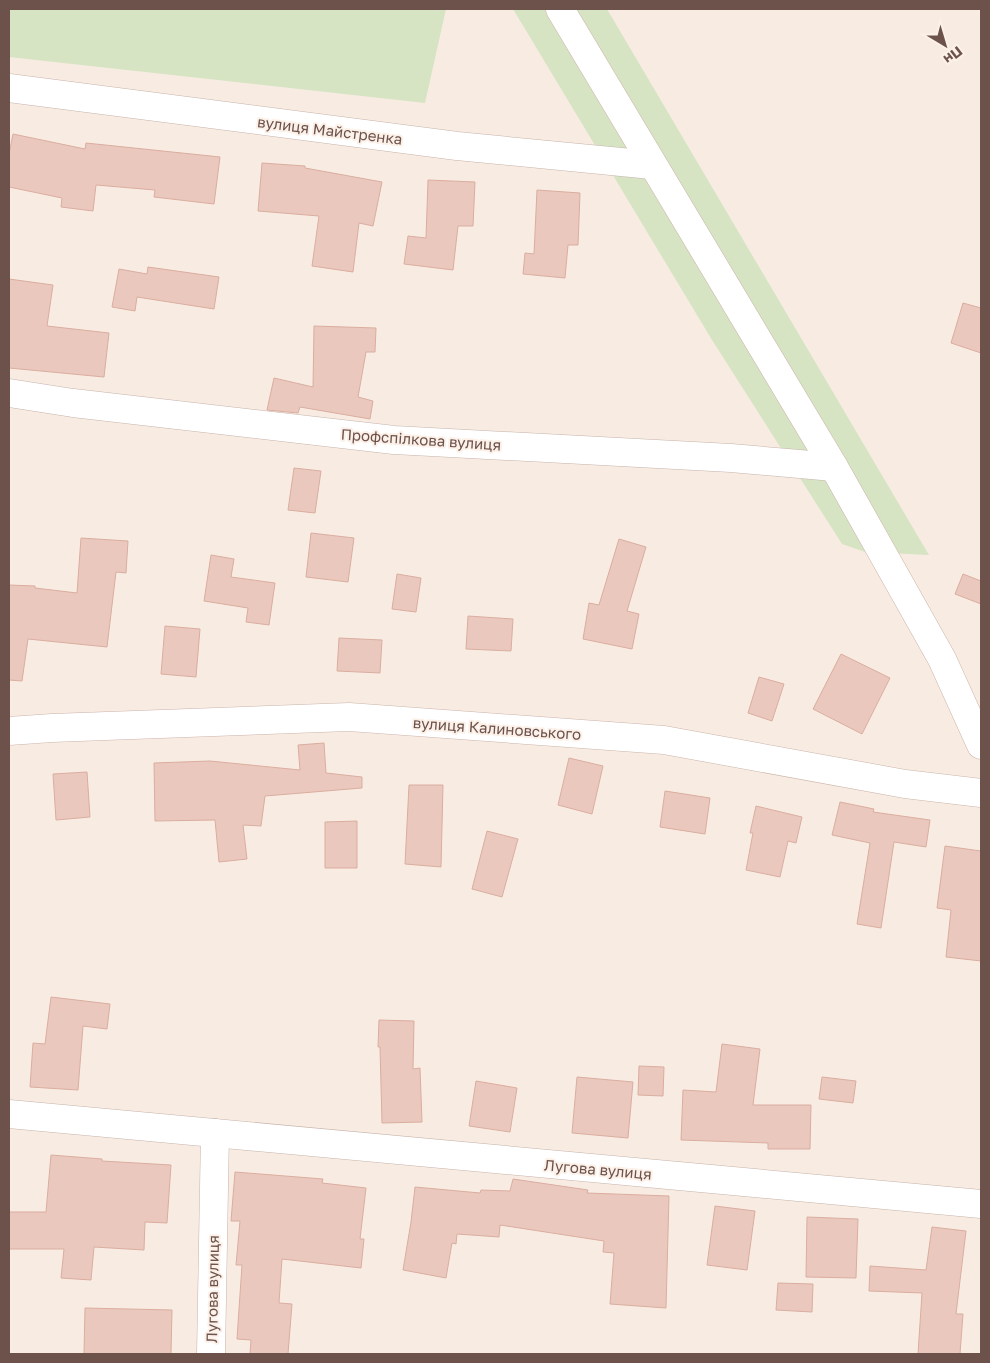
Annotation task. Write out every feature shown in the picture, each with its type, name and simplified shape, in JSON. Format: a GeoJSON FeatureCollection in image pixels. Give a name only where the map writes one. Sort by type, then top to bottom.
{"type":"FeatureCollection","features":[{"type":"Feature","properties":{"kind":"street"},"geometry":{"type":"LineString","coordinates":[[560,9],[834,467],[942,658],[981,745]]}},
{"type":"Feature","properties":{"kind":"street","name":"вулиця Майстренка"},"geometry":{"type":"LineString","coordinates":[[9,88],[457,146],[652,165]]}},
{"type":"Feature","properties":{"kind":"street","name":"Профспілкова вулиця"},"geometry":{"type":"LineString","coordinates":[[9,393],[73,403],[394,440],[732,458],[834,467]]}},
{"type":"Feature","properties":{"kind":"street","name":"вулиця Калиновського"},"geometry":{"type":"LineString","coordinates":[[9,731],[359,718],[664,740],[905,784],[981,792]]}},
{"type":"Feature","properties":{"kind":"street","name":"Лугова вулиця"},"geometry":{"type":"LineString","coordinates":[[9,1114],[981,1204]]}},
{"type":"Feature","properties":{"kind":"street","name":"Лугова вулиця"},"geometry":{"type":"LineString","coordinates":[[211,1354],[215,1133]]}},
{"type":"Feature","properties":{"kind":"green space"},"geometry":{"type":"Polygon","coordinates":[[[9,9],[446,9],[425,103],[9,57],[9,9]]]}},
{"type":"Feature","properties":{"kind":"green space"},"geometry":{"type":"Polygon","coordinates":[[[513,9],[607,9],[929,555],[865,552],[842,544],[712,340],[513,9]]]}},
{"type":"Feature","properties":{"kind":"building"},"geometry":{"type":"Polygon","coordinates":[[[13,134],[85,149],[86,143],[220,157],[214,204],[154,197],[155,190],[96,185],[93,211],[61,207],[62,198],[9,187],[9,154],[13,134]]]}},
{"type":"Feature","properties":{"kind":"building"},"geometry":{"type":"Polygon","coordinates":[[[262,163],[305,166],[305,168],[382,182],[373,226],[359,223],[353,272],[312,266],[319,216],[258,211],[262,163]]]}},
{"type":"Feature","properties":{"kind":"building"},"geometry":{"type":"Polygon","coordinates":[[[428,180],[475,182],[473,226],[458,226],[453,270],[404,264],[408,236],[426,238],[428,180]]]}},
{"type":"Feature","properties":{"kind":"building"},"geometry":{"type":"Polygon","coordinates":[[[537,190],[580,193],[578,245],[568,245],[565,278],[523,274],[525,253],[534,254],[537,190]]]}},
{"type":"Feature","properties":{"kind":"building"},"geometry":{"type":"Polygon","coordinates":[[[148,267],[219,277],[214,309],[137,297],[135,311],[112,307],[119,269],[147,274],[148,267]]]}},
{"type":"Feature","properties":{"kind":"building"},"geometry":{"type":"Polygon","coordinates":[[[9,279],[53,285],[47,326],[109,333],[104,377],[9,368],[9,279]]]}},
{"type":"Feature","properties":{"kind":"building"},"geometry":{"type":"Polygon","coordinates":[[[963,303],[981,308],[981,353],[951,343],[963,303]]]}},
{"type":"Feature","properties":{"kind":"building"},"geometry":{"type":"Polygon","coordinates":[[[314,326],[376,328],[375,352],[366,352],[358,397],[373,401],[370,419],[300,407],[298,413],[267,410],[274,378],[313,387],[314,326]]]}},
{"type":"Feature","properties":{"kind":"building"},"geometry":{"type":"Polygon","coordinates":[[[294,468],[321,471],[315,513],[288,510],[294,468]]]}},
{"type":"Feature","properties":{"kind":"building"},"geometry":{"type":"Polygon","coordinates":[[[311,533],[354,538],[348,582],[306,577],[311,533]]]}},
{"type":"Feature","properties":{"kind":"building"},"geometry":{"type":"Polygon","coordinates":[[[81,538],[128,541],[126,573],[116,572],[107,647],[28,639],[22,681],[9,680],[9,585],[35,586],[35,588],[77,593],[81,538]]]}},
{"type":"Feature","properties":{"kind":"building"},"geometry":{"type":"Polygon","coordinates":[[[619,539],[646,547],[627,611],[639,614],[632,649],[583,639],[589,603],[599,605],[619,539]]]}},
{"type":"Feature","properties":{"kind":"building"},"geometry":{"type":"Polygon","coordinates":[[[211,555],[234,559],[231,577],[275,583],[269,625],[246,622],[248,608],[204,601],[211,555]]]}},
{"type":"Feature","properties":{"kind":"building"},"geometry":{"type":"Polygon","coordinates":[[[397,574],[421,578],[416,612],[392,609],[397,574]]]}},
{"type":"Feature","properties":{"kind":"building"},"geometry":{"type":"Polygon","coordinates":[[[963,574],[981,581],[981,604],[955,594],[963,574]]]}},
{"type":"Feature","properties":{"kind":"building"},"geometry":{"type":"Polygon","coordinates":[[[468,616],[513,619],[511,651],[466,649],[468,616]]]}},
{"type":"Feature","properties":{"kind":"building"},"geometry":{"type":"Polygon","coordinates":[[[165,626],[200,629],[196,677],[161,674],[165,626]]]}},
{"type":"Feature","properties":{"kind":"building"},"geometry":{"type":"Polygon","coordinates":[[[339,638],[382,640],[380,673],[337,671],[339,638]]]}},
{"type":"Feature","properties":{"kind":"building"},"geometry":{"type":"Polygon","coordinates":[[[841,654],[890,678],[862,734],[813,709],[841,654]]]}},
{"type":"Feature","properties":{"kind":"building"},"geometry":{"type":"Polygon","coordinates":[[[759,677],[784,684],[772,721],[748,713],[759,677]]]}},
{"type":"Feature","properties":{"kind":"building"},"geometry":{"type":"Polygon","coordinates":[[[324,743],[326,773],[362,777],[362,788],[265,796],[261,826],[243,825],[247,859],[219,862],[215,820],[155,821],[154,763],[210,761],[300,770],[298,745],[324,743]]]}},
{"type":"Feature","properties":{"kind":"building"},"geometry":{"type":"Polygon","coordinates":[[[569,758],[603,766],[592,814],[558,805],[569,758]]]}},
{"type":"Feature","properties":{"kind":"building"},"geometry":{"type":"Polygon","coordinates":[[[87,772],[90,817],[56,820],[53,774],[87,772]]]}},
{"type":"Feature","properties":{"kind":"building"},"geometry":{"type":"Polygon","coordinates":[[[409,785],[443,785],[441,867],[405,864],[409,785]]]}},
{"type":"Feature","properties":{"kind":"building"},"geometry":{"type":"Polygon","coordinates":[[[665,791],[710,798],[705,834],[660,827],[665,791]]]}},
{"type":"Feature","properties":{"kind":"building"},"geometry":{"type":"Polygon","coordinates":[[[840,802],[874,809],[873,812],[930,820],[926,847],[894,842],[881,928],[857,924],[870,843],[832,835],[840,802]]]}},
{"type":"Feature","properties":{"kind":"building"},"geometry":{"type":"Polygon","coordinates":[[[756,806],[802,817],[796,843],[788,841],[780,877],[746,870],[753,833],[750,833],[756,806]]]}},
{"type":"Feature","properties":{"kind":"building"},"geometry":{"type":"Polygon","coordinates":[[[357,821],[357,868],[325,868],[325,822],[357,821]]]}},
{"type":"Feature","properties":{"kind":"building"},"geometry":{"type":"Polygon","coordinates":[[[487,831],[518,839],[502,897],[472,889],[487,831]]]}},
{"type":"Feature","properties":{"kind":"building"},"geometry":{"type":"Polygon","coordinates":[[[945,846],[981,851],[981,961],[946,957],[951,910],[937,908],[945,846]]]}},
{"type":"Feature","properties":{"kind":"building"},"geometry":{"type":"Polygon","coordinates":[[[51,997],[110,1004],[107,1029],[83,1026],[78,1090],[30,1087],[33,1043],[45,1044],[51,997]]]}},
{"type":"Feature","properties":{"kind":"building"},"geometry":{"type":"Polygon","coordinates":[[[379,1020],[414,1021],[413,1069],[420,1068],[422,1122],[382,1123],[380,1047],[378,1047],[379,1020]]]}},
{"type":"Feature","properties":{"kind":"building"},"geometry":{"type":"Polygon","coordinates":[[[722,1044],[760,1049],[753,1105],[811,1105],[810,1149],[768,1149],[768,1143],[681,1140],[683,1090],[716,1092],[722,1044]]]}},
{"type":"Feature","properties":{"kind":"building"},"geometry":{"type":"Polygon","coordinates":[[[639,1066],[664,1067],[663,1096],[638,1095],[639,1066]]]}},
{"type":"Feature","properties":{"kind":"building"},"geometry":{"type":"Polygon","coordinates":[[[577,1077],[633,1082],[628,1138],[572,1133],[577,1077]]]}},
{"type":"Feature","properties":{"kind":"building"},"geometry":{"type":"Polygon","coordinates":[[[822,1077],[856,1081],[853,1103],[819,1099],[822,1077]]]}},
{"type":"Feature","properties":{"kind":"building"},"geometry":{"type":"Polygon","coordinates":[[[476,1081],[517,1088],[510,1132],[469,1126],[476,1081]]]}},
{"type":"Feature","properties":{"kind":"building"},"geometry":{"type":"Polygon","coordinates":[[[51,1155],[102,1159],[102,1161],[171,1165],[167,1223],[145,1222],[144,1250],[94,1247],[91,1280],[61,1278],[64,1249],[9,1249],[9,1212],[46,1212],[51,1155]]]}},
{"type":"Feature","properties":{"kind":"building"},"geometry":{"type":"Polygon","coordinates":[[[235,1172],[323,1179],[322,1183],[366,1188],[360,1239],[364,1239],[361,1268],[282,1259],[279,1303],[292,1304],[288,1354],[250,1354],[251,1340],[237,1339],[242,1265],[236,1265],[240,1221],[231,1221],[235,1172]]]}},
{"type":"Feature","properties":{"kind":"building"},"geometry":{"type":"Polygon","coordinates":[[[513,1179],[588,1190],[587,1193],[669,1196],[666,1308],[610,1304],[614,1253],[603,1252],[604,1241],[500,1225],[499,1237],[457,1234],[456,1244],[452,1243],[446,1278],[403,1270],[415,1187],[480,1193],[481,1190],[510,1191],[513,1179]]]}},
{"type":"Feature","properties":{"kind":"building"},"geometry":{"type":"Polygon","coordinates":[[[715,1206],[755,1211],[747,1270],[707,1265],[715,1206]]]}},
{"type":"Feature","properties":{"kind":"building"},"geometry":{"type":"Polygon","coordinates":[[[807,1217],[858,1219],[856,1278],[806,1277],[807,1217]]]}},
{"type":"Feature","properties":{"kind":"building"},"geometry":{"type":"Polygon","coordinates":[[[932,1227],[966,1231],[956,1314],[963,1314],[960,1354],[918,1354],[922,1293],[869,1291],[870,1266],[926,1270],[932,1227]]]}},
{"type":"Feature","properties":{"kind":"building"},"geometry":{"type":"Polygon","coordinates":[[[778,1283],[813,1284],[812,1312],[776,1310],[778,1283]]]}},
{"type":"Feature","properties":{"kind":"building"},"geometry":{"type":"Polygon","coordinates":[[[85,1308],[172,1310],[171,1354],[84,1354],[85,1308]]]}}]}
